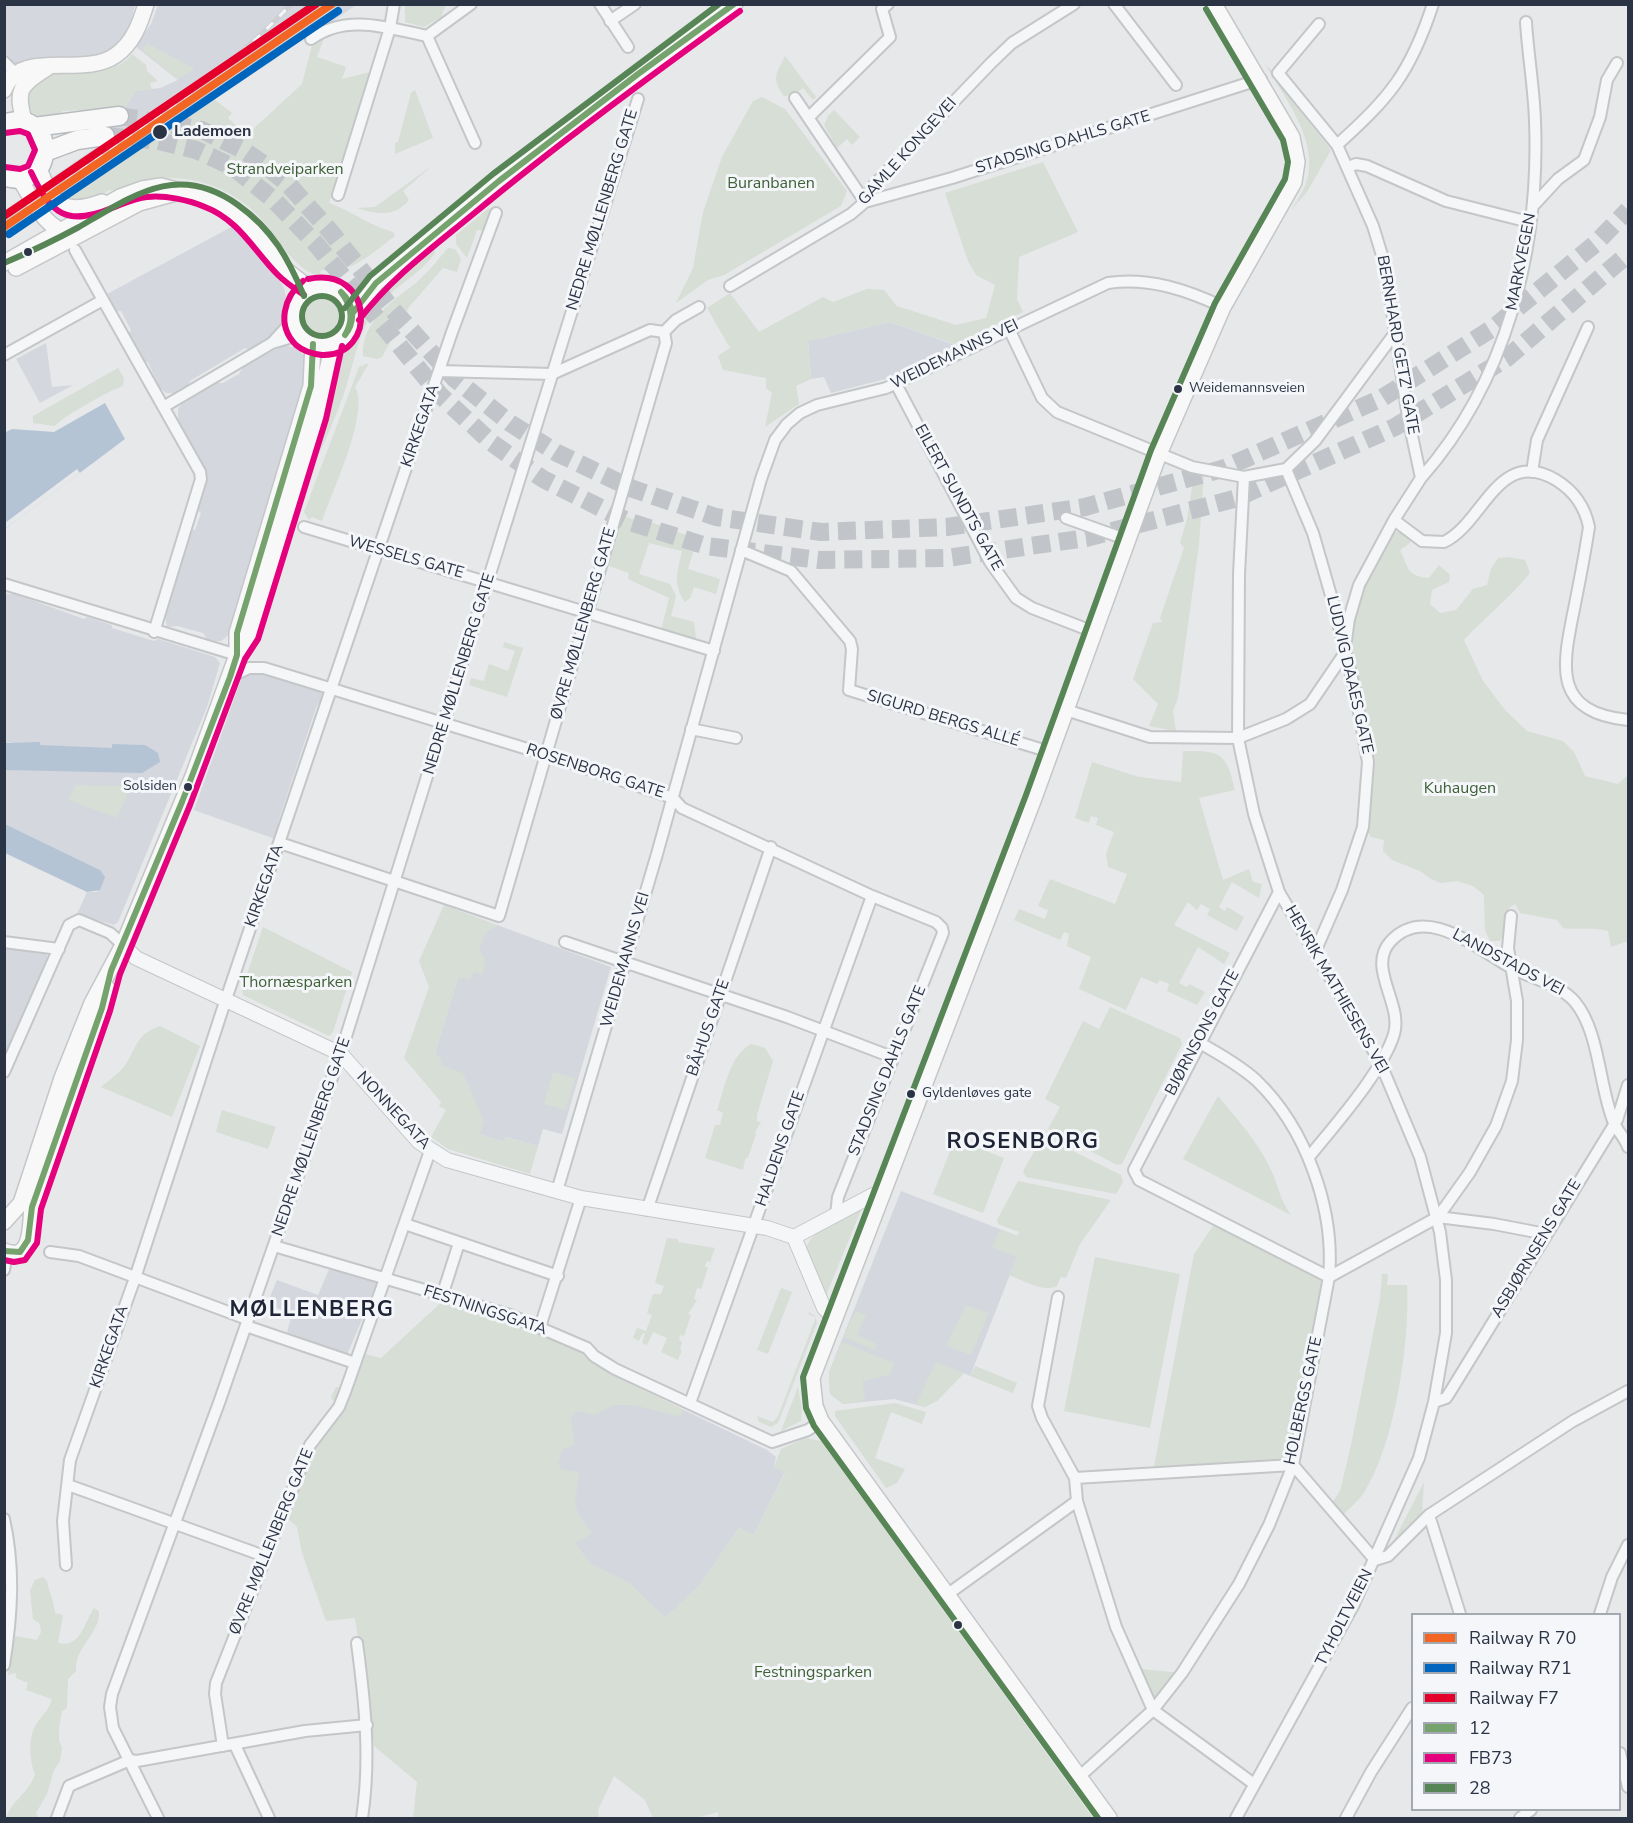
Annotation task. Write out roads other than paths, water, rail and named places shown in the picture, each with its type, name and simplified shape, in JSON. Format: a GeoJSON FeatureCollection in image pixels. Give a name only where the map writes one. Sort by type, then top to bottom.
{"type":"FeatureCollection","features":[{"type":"Feature","properties":{"kind":"highway"},"geometry":{"type":"LineString","coordinates":[[4,124],[29,125],[119,116]]}},
{"type":"Feature","properties":{"kind":"highway"},"geometry":{"type":"LineString","coordinates":[[29,125],[44,140],[42,160]]}},
{"type":"Feature","properties":{"kind":"highway"},"geometry":{"type":"LineString","coordinates":[[9,177],[30,175],[42,160],[77,140],[105,135]]}},
{"type":"Feature","properties":{"kind":"main road"},"geometry":{"type":"LineString","coordinates":[[4,90],[10,68],[47,68],[88,64],[113,57],[132,38],[146,4]]}},
{"type":"Feature","properties":{"kind":"main road"},"geometry":{"type":"LineString","coordinates":[[1109,1818],[821,1420],[815,1406],[812,1378],[833,1317],[1066,710],[1159,454],[1223,307],[1294,182],[1296,146],[1261,79],[1214,4]]}},
{"type":"Feature","properties":{"kind":"main road"},"geometry":{"type":"LineString","coordinates":[[282,267],[296,300],[295,328],[313,344],[333,344],[347,333],[352,314],[376,283],[499,181],[603,100],[733,6]]}},
{"type":"Feature","properties":{"kind":"main road"},"geometry":{"type":"LineString","coordinates":[[29,125],[19,103],[21,88],[27,80],[47,68]]}},
{"type":"Feature","properties":{"kind":"main road"},"geometry":{"type":"LineString","coordinates":[[42,160],[50,195],[57,204],[66,208],[85,208],[155,186],[207,198],[223,206],[248,225],[282,267],[309,288]]}},
{"type":"Feature","properties":{"kind":"main road"},"geometry":{"type":"LineString","coordinates":[[9,177],[46,219],[62,232],[82,235]]}},
{"type":"Feature","properties":{"kind":"main road"},"geometry":{"type":"LineString","coordinates":[[4,273],[82,235],[139,203],[179,192]]}},
{"type":"Feature","properties":{"kind":"main road"},"geometry":{"type":"LineString","coordinates":[[4,263],[120,197]]}},
{"type":"Feature","properties":{"kind":"main road"},"geometry":{"type":"LineString","coordinates":[[345,295],[376,283]]}},
{"type":"Feature","properties":{"kind":"main road"},"geometry":{"type":"LineString","coordinates":[[296,300],[309,288],[320,285],[329,286],[345,295],[352,314]]}},
{"type":"Feature","properties":{"kind":"main road"},"geometry":{"type":"LineString","coordinates":[[237,656],[237,633],[311,386],[313,344]]}},
{"type":"Feature","properties":{"kind":"main road"},"geometry":{"type":"LineString","coordinates":[[4,1222],[21,1203],[62,1078],[92,1003],[123,945],[178,812],[237,656],[249,636],[317,416],[333,344]]}},
{"type":"Feature","properties":{"kind":"main road"},"geometry":{"type":"LineString","coordinates":[[6,1252],[21,1252],[26,1248],[29,1240],[32,1207],[102,1008],[111,971]]}},
{"type":"Feature","properties":{"kind":"main road"},"geometry":{"type":"LineString","coordinates":[[4,1222],[18,1221],[29,1231]]}},
{"type":"Feature","properties":{"kind":"street"},"geometry":{"type":"LineString","coordinates":[[338,195],[390,28],[394,4]]}},
{"type":"Feature","properties":{"kind":"street"},"geometry":{"type":"LineString","coordinates":[[311,39],[343,25],[365,23],[427,36],[471,4]]}},
{"type":"Feature","properties":{"kind":"street"},"geometry":{"type":"LineString","coordinates":[[600,4],[628,47]]}},
{"type":"Feature","properties":{"kind":"street"},"geometry":{"type":"LineString","coordinates":[[610,21],[635,4]]}},
{"type":"Feature","properties":{"kind":"street","name":"GAMLE KONGEVEI"},"geometry":{"type":"LineString","coordinates":[[730,286],[851,214],[865,202],[872,187],[1012,43],[1060,8],[1074,4]]}},
{"type":"Feature","properties":{"kind":"street"},"geometry":{"type":"LineString","coordinates":[[1114,4],[1176,85]]}},
{"type":"Feature","properties":{"kind":"street"},"geometry":{"type":"LineString","coordinates":[[1337,146],[1382,103],[1400,80],[1422,36],[1433,4]]}},
{"type":"Feature","properties":{"kind":"street"},"geometry":{"type":"LineString","coordinates":[[809,117],[890,37],[883,6]]}},
{"type":"Feature","properties":{"kind":"street","name":"MARKVEGEN"},"geometry":{"type":"LineString","coordinates":[[1421,477],[1443,453],[1490,372],[1510,320],[1523,273],[1533,206],[1535,124],[1526,22]]}},
{"type":"Feature","properties":{"kind":"street","name":"BERNHARD GETZ' GATE"},"geometry":{"type":"LineString","coordinates":[[1318,24],[1278,73],[1337,146],[1373,226],[1385,265],[1408,417],[1421,477]]}},
{"type":"Feature","properties":{"kind":"street"},"geometry":{"type":"LineString","coordinates":[[427,36],[475,143]]}},
{"type":"Feature","properties":{"kind":"street"},"geometry":{"type":"LineString","coordinates":[[1533,206],[1558,179],[1584,160],[1600,117],[1607,80],[1617,63]]}},
{"type":"Feature","properties":{"kind":"street","name":"STADSING DAHLS GATE"},"geometry":{"type":"LineString","coordinates":[[865,202],[952,178],[1261,79]]}},
{"type":"Feature","properties":{"kind":"street"},"geometry":{"type":"LineString","coordinates":[[795,98],[865,202]]}},
{"type":"Feature","properties":{"kind":"street","name":"NEDRE MØLLENBERG GATE"},"geometry":{"type":"LineString","coordinates":[[158,1818],[113,1728],[110,1707],[112,1694],[341,1054],[490,583],[552,374],[638,99]]}},
{"type":"Feature","properties":{"kind":"street"},"geometry":{"type":"LineString","coordinates":[[1348,167],[1356,164],[1368,166],[1446,201],[1529,222]]}},
{"type":"Feature","properties":{"kind":"street","name":"KIRKEGATA"},"geometry":{"type":"LineString","coordinates":[[66,1565],[63,1521],[70,1460],[135,1278],[225,1001],[439,371],[496,213]]}},
{"type":"Feature","properties":{"kind":"street"},"geometry":{"type":"LineString","coordinates":[[75,249],[200,472],[201,479],[154,632]]}},
{"type":"Feature","properties":{"kind":"street","name":"WEIDEMANNS VEI"},"geometry":{"type":"LineString","coordinates":[[557,1191],[673,798],[741,550],[775,440],[787,424],[817,405],[896,384],[1096,286],[1120,281],[1173,286],[1223,307]]}},
{"type":"Feature","properties":{"kind":"street"},"geometry":{"type":"LineString","coordinates":[[4,355],[103,300]]}},
{"type":"Feature","properties":{"kind":"street"},"geometry":{"type":"LineString","coordinates":[[439,371],[552,374],[650,330],[664,332],[676,320],[699,307]]}},
{"type":"Feature","properties":{"kind":"street"},"geometry":{"type":"LineString","coordinates":[[1532,472],[1537,440],[1588,327]]}},
{"type":"Feature","properties":{"kind":"street"},"geometry":{"type":"LineString","coordinates":[[165,406],[295,328]]}},
{"type":"Feature","properties":{"kind":"street"},"geometry":{"type":"LineString","coordinates":[[1009,329],[1042,398],[1049,407],[1192,467],[1244,477],[1286,470],[1320,435],[1395,333]]}},
{"type":"Feature","properties":{"kind":"street","name":"ØVRE MØLLENBERG GATE"},"geometry":{"type":"LineString","coordinates":[[395,881],[499,916],[666,343],[664,332]]}},
{"type":"Feature","properties":{"kind":"street","name":"EILERT SUNDTS GATE"},"geometry":{"type":"LineString","coordinates":[[896,384],[990,562],[1016,598],[1032,608],[1094,632]]}},
{"type":"Feature","properties":{"kind":"street","name":"LUDVIG DAAES GATE"},"geometry":{"type":"LineString","coordinates":[[1286,470],[1313,533],[1332,599],[1344,654],[1355,690],[1368,762],[1363,827],[1342,890],[1315,952]]}},
{"type":"Feature","properties":{"kind":"street"},"geometry":{"type":"LineString","coordinates":[[1394,520],[1422,541],[1444,542],[1462,529],[1494,489],[1519,472],[1547,475],[1575,495],[1586,512],[1589,527],[1568,642],[1565,677],[1582,705],[1597,714],[1629,720]]}},
{"type":"Feature","properties":{"kind":"street","name":"HENRIK MATHIESENS VEI"},"geometry":{"type":"LineString","coordinates":[[1244,477],[1239,574],[1238,738],[1254,814],[1279,892],[1380,1062],[1420,1157],[1438,1217],[1446,1280],[1446,1333],[1434,1402],[1419,1458],[1375,1560]]}},
{"type":"Feature","properties":{"kind":"street"},"geometry":{"type":"LineString","coordinates":[[1066,710],[1150,737],[1238,738],[1286,719],[1310,704],[1344,654],[1349,620],[1359,585],[1394,520],[1421,477]]}},
{"type":"Feature","properties":{"kind":"street"},"geometry":{"type":"LineString","coordinates":[[1066,518],[1128,540]]}},
{"type":"Feature","properties":{"kind":"street","name":"WESSELS GATE"},"geometry":{"type":"LineString","coordinates":[[304,527],[714,651]]}},
{"type":"Feature","properties":{"kind":"street","name":"SIGURD BERGS ALLÉ"},"geometry":{"type":"LineString","coordinates":[[741,550],[791,572],[850,641],[852,650],[849,690],[1050,752]]}},
{"type":"Feature","properties":{"kind":"street"},"geometry":{"type":"LineString","coordinates":[[4,584],[237,656]]}},
{"type":"Feature","properties":{"kind":"street","name":"ROSENBORG GATE"},"geometry":{"type":"LineString","coordinates":[[230,677],[249,668],[264,668],[547,755],[673,798],[682,808],[771,847],[872,896],[906,908],[942,928]]}},
{"type":"Feature","properties":{"kind":"street"},"geometry":{"type":"LineString","coordinates":[[691,729],[736,738]]}},
{"type":"Feature","properties":{"kind":"street"},"geometry":{"type":"LineString","coordinates":[[280,843],[395,881]]}},
{"type":"Feature","properties":{"kind":"street","name":"BÅHUS GATE"},"geometry":{"type":"LineString","coordinates":[[647,1210],[771,847]]}},
{"type":"Feature","properties":{"kind":"street","name":"BJØRNSONS GATE"},"geometry":{"type":"LineString","coordinates":[[1279,892],[1135,1163],[1136,1177],[1329,1278]]}},
{"type":"Feature","properties":{"kind":"street","name":"HALDENS GATE"},"geometry":{"type":"LineString","coordinates":[[690,1403],[872,896]]}},
{"type":"Feature","properties":{"kind":"street"},"geometry":{"type":"LineString","coordinates":[[1329,1278],[1438,1217],[1470,1172],[1496,1126],[1512,1081],[1517,1001],[1508,948],[1511,916]]}},
{"type":"Feature","properties":{"kind":"street"},"geometry":{"type":"LineString","coordinates":[[4,1072],[69,925],[79,920],[110,933],[123,945]]}},
{"type":"Feature","properties":{"kind":"street","name":"LANDSTADS VEI"},"geometry":{"type":"LineString","coordinates":[[1309,1157],[1380,1062],[1394,1033],[1396,1017],[1382,967],[1388,944],[1401,933],[1415,926],[1442,928],[1510,967],[1566,994],[1578,1006],[1587,1023],[1629,1146]]}},
{"type":"Feature","properties":{"kind":"street","name":"STADSING DAHLS GATE"},"geometry":{"type":"LineString","coordinates":[[836,1215],[838,1197],[943,933],[942,928]]}},
{"type":"Feature","properties":{"kind":"street"},"geometry":{"type":"LineString","coordinates":[[4,942],[59,949]]}},
{"type":"Feature","properties":{"kind":"street"},"geometry":{"type":"LineString","coordinates":[[565,942],[823,1030],[892,1057]]}},
{"type":"Feature","properties":{"kind":"street","name":"NONNEGATA"},"geometry":{"type":"LineString","coordinates":[[123,945],[136,958],[341,1054],[430,1151],[472,1168],[581,1198],[754,1226],[794,1237]]}},
{"type":"Feature","properties":{"kind":"street","name":"HOLBERGS GATE"},"geometry":{"type":"LineString","coordinates":[[1078,1777],[1153,1710],[1199,1649],[1239,1584],[1269,1526],[1293,1465],[1329,1278],[1331,1258],[1326,1219],[1309,1157],[1281,1112],[1256,1081],[1220,1054],[1198,1042]]}},
{"type":"Feature","properties":{"kind":"street","name":"ASBJØRNSENS GATE"},"geometry":{"type":"LineString","coordinates":[[1434,1402],[1446,1398],[1450,1392],[1546,1234],[1620,1122],[1629,1085]]}},
{"type":"Feature","properties":{"kind":"street","name":"ØVRE MØLLENBERG GATE"},"geometry":{"type":"LineString","coordinates":[[223,1746],[215,1694],[216,1683],[264,1556],[310,1445],[339,1407],[430,1151]]}},
{"type":"Feature","properties":{"kind":"street"},"geometry":{"type":"LineString","coordinates":[[833,1317],[828,1314],[816,1292],[794,1237],[873,1195],[880,1195]]}},
{"type":"Feature","properties":{"kind":"street"},"geometry":{"type":"LineString","coordinates":[[540,1327],[581,1198]]}},
{"type":"Feature","properties":{"kind":"street"},"geometry":{"type":"LineString","coordinates":[[1438,1217],[1546,1234]]}},
{"type":"Feature","properties":{"kind":"street"},"geometry":{"type":"LineString","coordinates":[[405,1224],[558,1275]]}},
{"type":"Feature","properties":{"kind":"street"},"geometry":{"type":"LineString","coordinates":[[442,1296],[459,1243]]}},
{"type":"Feature","properties":{"kind":"street","name":"NEDRE MØLLENBERG GATE"},"geometry":{"type":"LineString","coordinates":[[274,1246],[384,1279]]}},
{"type":"Feature","properties":{"kind":"street"},"geometry":{"type":"LineString","coordinates":[[4,1270],[6,1252]]}},
{"type":"Feature","properties":{"kind":"street"},"geometry":{"type":"LineString","coordinates":[[50,1252],[79,1256],[355,1364]]}},
{"type":"Feature","properties":{"kind":"street","name":"FESTNINGSGATA"},"geometry":{"type":"LineString","coordinates":[[384,1279],[540,1327],[586,1348],[615,1369],[772,1442],[808,1430],[821,1420]]}},
{"type":"Feature","properties":{"kind":"street"},"geometry":{"type":"LineString","coordinates":[[1058,1297],[1038,1406],[1042,1418],[1075,1478],[1077,1501],[1116,1627],[1153,1710],[1254,1784]]}},
{"type":"Feature","properties":{"kind":"street","name":"TYHOLTVEIEN"},"geometry":{"type":"LineString","coordinates":[[1236,1818],[1354,1604],[1375,1560],[1388,1556],[1429,1515],[1573,1421],[1629,1391]]}},
{"type":"Feature","properties":{"kind":"street"},"geometry":{"type":"LineString","coordinates":[[1075,1478],[1293,1465],[1375,1560]]}},
{"type":"Feature","properties":{"kind":"street"},"geometry":{"type":"LineString","coordinates":[[68,1485],[264,1556]]}},
{"type":"Feature","properties":{"kind":"street"},"geometry":{"type":"LineString","coordinates":[[948,1594],[1077,1501]]}},
{"type":"Feature","properties":{"kind":"street"},"geometry":{"type":"LineString","coordinates":[[1429,1515],[1460,1613]]}},
{"type":"Feature","properties":{"kind":"street"},"geometry":{"type":"LineString","coordinates":[[4,1518],[11,1551],[13,1595],[4,1665]]}},
{"type":"Feature","properties":{"kind":"street"},"geometry":{"type":"LineString","coordinates":[[1600,1613],[1612,1577],[1629,1545]]}},
{"type":"Feature","properties":{"kind":"street"},"geometry":{"type":"LineString","coordinates":[[357,1643],[367,1725],[368,1769],[362,1818]]}},
{"type":"Feature","properties":{"kind":"street"},"geometry":{"type":"LineString","coordinates":[[1346,1818],[1371,1772],[1411,1711]]}},
{"type":"Feature","properties":{"kind":"street"},"geometry":{"type":"LineString","coordinates":[[57,1818],[69,1786],[130,1760],[137,1761],[235,1745],[305,1731],[367,1725]]}},
{"type":"Feature","properties":{"kind":"street"},"geometry":{"type":"LineString","coordinates":[[235,1745],[269,1818]]}},
{"type":"Feature","properties":{"kind":"street"},"geometry":{"type":"LineString","coordinates":[[1621,1757],[1629,1786]]}},
{"type":"Feature","properties":{"kind":"street"},"geometry":{"type":"LineString","coordinates":[[1521,1818],[1531,1812]]}},
{"type":"Feature","properties":{"kind":"water"},"geometry":{"type":"Polygon","coordinates":[[[105,403],[125,439],[5,529],[4,433],[12,429],[54,432],[105,403]]]}},
{"type":"Feature","properties":{"kind":"water"},"geometry":{"type":"Polygon","coordinates":[[[40,742],[40,745],[112,748],[112,744],[145,745],[158,753],[160,762],[142,773],[5,770],[5,743],[40,742]]]}},
{"type":"Feature","properties":{"kind":"water"},"geometry":{"type":"Polygon","coordinates":[[[5,824],[100,870],[105,877],[100,890],[87,892],[5,853],[5,824]]]}},
{"type":"Feature","properties":{"kind":"tunnel"},"geometry":{"type":"LineString","coordinates":[[119,116],[202,130],[243,150],[266,166],[288,184],[330,231],[392,309],[455,379],[510,423],[557,453],[633,489],[716,517],[821,532],[947,527],[1085,507],[1222,469],[1382,398],[1493,328],[1595,244],[1628,210]]}},
{"type":"Feature","properties":{"kind":"tunnel"},"geometry":{"type":"LineString","coordinates":[[105,136],[159,141],[196,150],[233,167],[274,200],[316,244],[440,395],[492,443],[543,479],[627,521],[706,546],[819,560],[947,558],[1086,538],[1234,499],[1395,427],[1507,358],[1628,254]]}},
{"type":"Feature","properties":{"kind":"railway"},"geometry":{"type":"LineString","coordinates":[[4,218],[191,93],[259,36],[291,4]]}},
{"type":"Feature","properties":{"kind":"rail line","name":"F7"},"geometry":{"type":"LineString","coordinates":[[4,216],[316,4]]}},
{"type":"Feature","properties":{"kind":"rail line","name":"R71"},"geometry":{"type":"LineString","coordinates":[[9,234],[338,11]]}},
{"type":"Feature","properties":{"kind":"place","name":"Lademoen"},"geometry":{"type":"Point","coordinates":[160,132]}},
{"type":"Feature","properties":{"kind":"place","name":"Weidemannsveien"},"geometry":{"type":"Point","coordinates":[1178,389]}},
{"type":"Feature","properties":{"kind":"place","name":"Solsiden"},"geometry":{"type":"Point","coordinates":[188,787]}},
{"type":"Feature","properties":{"kind":"place","name":"Gyldenløves gate"},"geometry":{"type":"Point","coordinates":[911,1094]}},
{"type":"Feature","properties":{"kind":"district","name":"ROSENBORG"},"geometry":{"type":"Point","coordinates":[1023,1143]}},
{"type":"Feature","properties":{"kind":"district","name":"MØLLENBERG"},"geometry":{"type":"Point","coordinates":[312,1311]}},
{"type":"Feature","properties":{"kind":"park label","name":"Strandveiparken"},"geometry":{"type":"Point","coordinates":[285,170]}},
{"type":"Feature","properties":{"kind":"park label","name":"Buranbanen"},"geometry":{"type":"Point","coordinates":[771,184]}},
{"type":"Feature","properties":{"kind":"park label","name":"Kuhaugen"},"geometry":{"type":"Point","coordinates":[1460,789]}},
{"type":"Feature","properties":{"kind":"park label","name":"Thornæsparken"},"geometry":{"type":"Point","coordinates":[296,983]}},
{"type":"Feature","properties":{"kind":"park label","name":"Festningsparken"},"geometry":{"type":"Point","coordinates":[813,1673]}}]}
